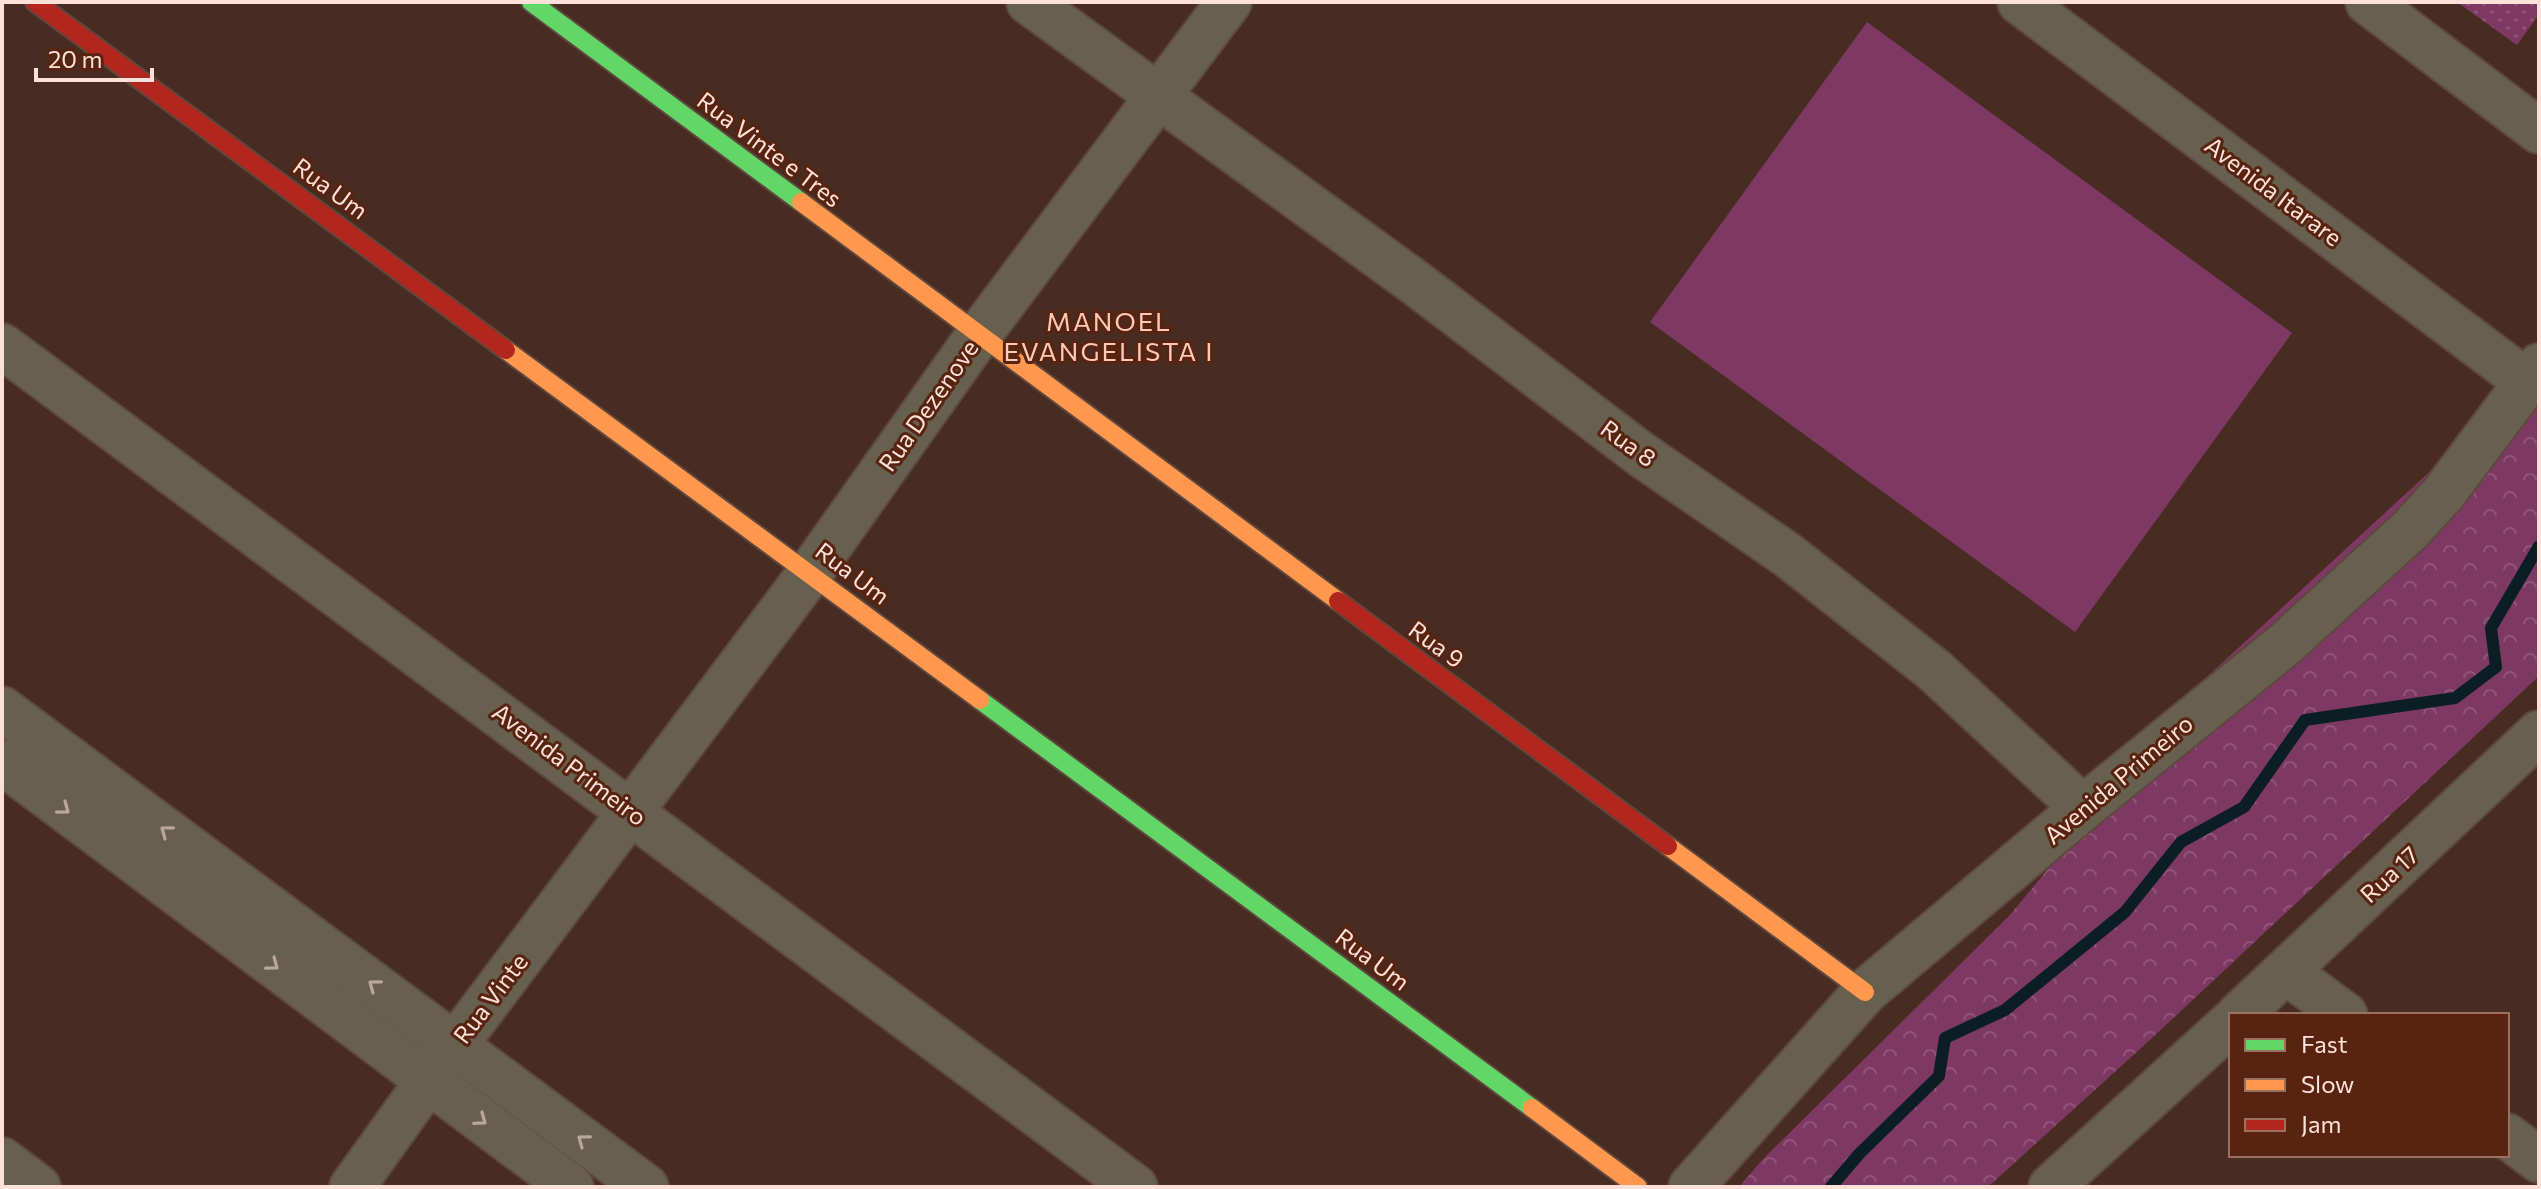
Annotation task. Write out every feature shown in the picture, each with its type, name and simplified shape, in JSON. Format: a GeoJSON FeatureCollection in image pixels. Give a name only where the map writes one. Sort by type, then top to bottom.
{"type":"FeatureCollection","features":[{"type":"Feature","properties":{"kind":"street","name":"Rua Um"},"geometry":{"type":"LineString","coordinates":[[35,2],[1638,1187]]}},
{"type":"Feature","properties":{"kind":"street","name":"Rua Vinte e Tres"},"geometry":{"type":"LineString","coordinates":[[531,2],[978,336]]}},
{"type":"Feature","properties":{"kind":"street","name":"Rua 8"},"geometry":{"type":"LineString","coordinates":[[1029,2],[1417,284],[1642,455],[1789,556],[1890,633],[2083,808]]}},
{"type":"Feature","properties":{"kind":"street","name":"Rua Dezenove"},"geometry":{"type":"LineString","coordinates":[[631,811],[810,573],[978,336],[1229,2]]}},
{"type":"Feature","properties":{"kind":"street","name":"Avenida Itarare"},"geometry":{"type":"LineString","coordinates":[[2020,2],[2533,374]]}},
{"type":"Feature","properties":{"kind":"street"},"geometry":{"type":"LineString","coordinates":[[2368,2],[2539,131]]}},
{"type":"Feature","properties":{"kind":"street","name":"Rua 9"},"geometry":{"type":"LineString","coordinates":[[978,336],[1865,992]]}},
{"type":"Feature","properties":{"kind":"street","name":"Avenida Primeiro"},"geometry":{"type":"LineString","coordinates":[[2,346],[1135,1187]]}},
{"type":"Feature","properties":{"kind":"street","name":"Avenida Primeiro"},"geometry":{"type":"LineString","coordinates":[[1691,1187],[1865,992],[2083,808],[2285,644],[2410,530],[2443,494],[2533,374]]}},
{"type":"Feature","properties":{"kind":"street"},"geometry":{"type":"LineString","coordinates":[[2,709],[646,1187]]}},
{"type":"Feature","properties":{"kind":"street","name":"Rua 17"},"geometry":{"type":"LineString","coordinates":[[2241,1013],[2531,755]]}},
{"type":"Feature","properties":{"kind":"street"},"geometry":{"type":"LineString","coordinates":[[2,762],[571,1187]]}},
{"type":"Feature","properties":{"kind":"street","name":"Rua Vinte"},"geometry":{"type":"LineString","coordinates":[[352,1187],[631,811]]}},
{"type":"Feature","properties":{"kind":"street"},"geometry":{"type":"LineString","coordinates":[[2287,972],[2342,1013]]}},
{"type":"Feature","properties":{"kind":"street"},"geometry":{"type":"LineString","coordinates":[[2059,1185],[2229,1025]]}},
{"type":"Feature","properties":{"kind":"street"},"geometry":{"type":"LineString","coordinates":[[2509,1138],[2539,1160]]}},
{"type":"Feature","properties":{"kind":"street"},"geometry":{"type":"LineString","coordinates":[[2,1160],[38,1187]]}},
{"type":"Feature","properties":{"kind":"green space"},"geometry":{"type":"Polygon","coordinates":[[[2457,2],[2539,2],[2539,14],[2517,45],[2457,2]]]}},
{"type":"Feature","properties":{"kind":"green space"},"geometry":{"type":"Polygon","coordinates":[[[1867,22],[2292,333],[2075,632],[1650,322],[1867,22]]]}},
{"type":"Feature","properties":{"kind":"green space"},"geometry":{"type":"Polygon","coordinates":[[[2527,382],[2539,391],[2539,676],[1988,1187],[1739,1187],[1762,1160],[2009,916],[2210,674],[2527,382]]]}},
{"type":"Feature","properties":{"kind":"waterway"},"geometry":{"type":"LineString","coordinates":[[1831,1187],[1859,1154],[1939,1076],[1945,1038],[2005,1010],[2125,912],[2181,842],[2244,807],[2305,720],[2455,698],[2496,667],[2491,628],[2539,546]]}},
{"type":"Feature","properties":{"kind":"traffic: fast"},"geometry":{"type":"LineString","coordinates":[[531,2],[801,202]]}},
{"type":"Feature","properties":{"kind":"traffic: fast"},"geometry":{"type":"LineString","coordinates":[[980,700],[1532,1108]]}},
{"type":"Feature","properties":{"kind":"traffic: slow"},"geometry":{"type":"LineString","coordinates":[[801,202],[1338,601]]}},
{"type":"Feature","properties":{"kind":"traffic: slow"},"geometry":{"type":"LineString","coordinates":[[506,350],[980,700]]}},
{"type":"Feature","properties":{"kind":"traffic: slow"},"geometry":{"type":"LineString","coordinates":[[1668,846],[1865,992]]}},
{"type":"Feature","properties":{"kind":"traffic: slow"},"geometry":{"type":"LineString","coordinates":[[1532,1108],[1638,1187]]}},
{"type":"Feature","properties":{"kind":"traffic: jam"},"geometry":{"type":"LineString","coordinates":[[35,2],[506,350]]}},
{"type":"Feature","properties":{"kind":"traffic: jam"},"geometry":{"type":"LineString","coordinates":[[1338,601],[1668,846]]}},
{"type":"Feature","properties":{"kind":"district","name":"MANOEL EVANGELISTA I"},"geometry":{"type":"Point","coordinates":[1109,337]}}]}
